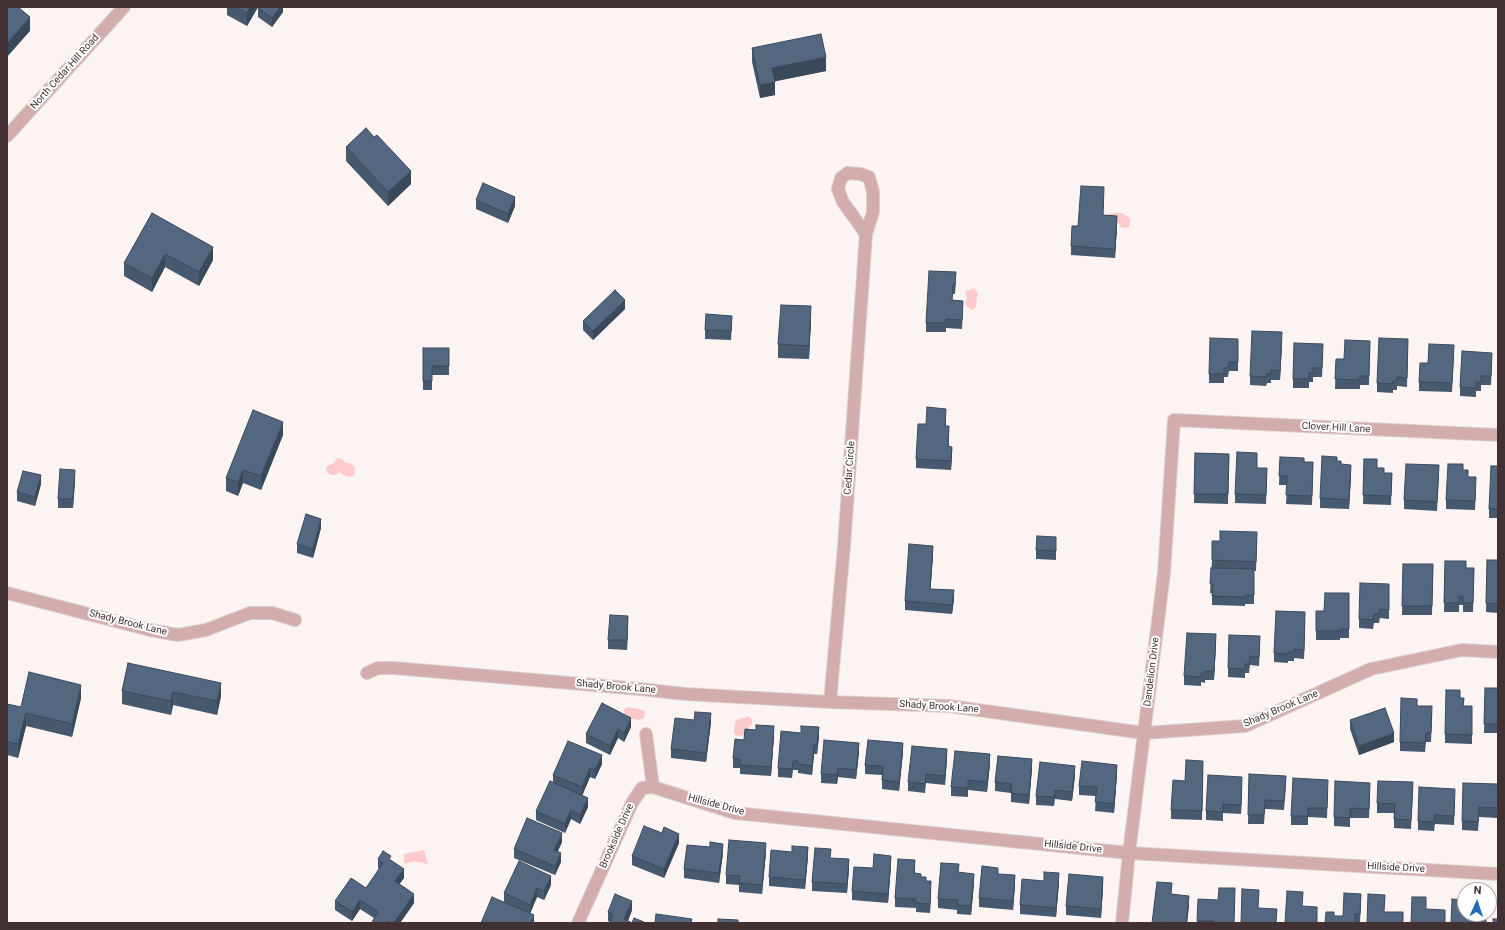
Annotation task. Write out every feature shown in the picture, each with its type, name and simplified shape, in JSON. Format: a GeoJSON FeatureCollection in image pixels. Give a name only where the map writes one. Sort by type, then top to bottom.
{"type":"FeatureCollection","features":[{"type":"Feature","properties":{"kind":"street","name":"North Cedar Hill Road"},"geometry":{"type":"LineString","coordinates":[[7,136],[124,7]]}},
{"type":"Feature","properties":{"kind":"street","name":"Cedar Circle"},"geometry":{"type":"LineString","coordinates":[[830,702],[844,546],[866,234],[873,212],[872,192],[869,177],[860,174],[848,174],[841,178],[838,189],[843,202],[866,234]]}},
{"type":"Feature","properties":{"kind":"street","name":"Clover Hill Lane"},"geometry":{"type":"LineString","coordinates":[[1174,420],[1498,435]]}},
{"type":"Feature","properties":{"kind":"street","name":"Dandelion Drive"},"geometry":{"type":"LineString","coordinates":[[1122,923],[1129,853],[1164,573],[1174,420]]}},
{"type":"Feature","properties":{"kind":"street","name":"Shady Brook Lane"},"geometry":{"type":"LineString","coordinates":[[7,593],[150,630],[178,635],[206,630],[250,613],[272,613],[295,620]]}},
{"type":"Feature","properties":{"kind":"street","name":"Shady Brook Lane"},"geometry":{"type":"LineString","coordinates":[[367,674],[378,668],[394,668],[684,694],[830,702],[949,706],[1144,733],[1245,726],[1372,669],[1462,650],[1498,652]]}},
{"type":"Feature","properties":{"kind":"street"},"geometry":{"type":"LineString","coordinates":[[646,734],[653,787]]}},
{"type":"Feature","properties":{"kind":"street","name":"Hillside Drive"},"geometry":{"type":"LineString","coordinates":[[653,787],[735,813],[1129,853],[1498,874]]}},
{"type":"Feature","properties":{"kind":"street","name":"Brookside Drive"},"geometry":{"type":"LineString","coordinates":[[578,923],[632,803],[642,788],[653,787]]}},
{"type":"Feature","properties":{"kind":"shaded area"},"geometry":{"type":"Polygon","coordinates":[[[1111,213],[1122,213],[1130,218],[1129,227],[1121,227],[1118,223],[1113,223],[1109,220],[1107,215],[1111,213]]]}},
{"type":"Feature","properties":{"kind":"shaded area"},"geometry":{"type":"Polygon","coordinates":[[[974,288],[978,293],[976,307],[972,310],[966,306],[965,303],[967,298],[965,292],[974,288]]]}},
{"type":"Feature","properties":{"kind":"shaded area"},"geometry":{"type":"Polygon","coordinates":[[[339,458],[355,467],[354,475],[350,477],[345,476],[339,472],[336,475],[331,475],[327,472],[326,468],[339,458]]]}},
{"type":"Feature","properties":{"kind":"shaded area"},"geometry":{"type":"Polygon","coordinates":[[[628,707],[643,710],[645,713],[644,718],[639,720],[624,717],[624,709],[628,707]]]}},
{"type":"Feature","properties":{"kind":"shaded area"},"geometry":{"type":"Polygon","coordinates":[[[749,716],[752,720],[752,724],[748,728],[749,732],[746,735],[736,736],[734,732],[735,722],[749,716]]]}},
{"type":"Feature","properties":{"kind":"shaded area"},"geometry":{"type":"Polygon","coordinates":[[[424,850],[428,864],[414,861],[404,864],[404,854],[424,850]]]}},
{"type":"Feature","properties":{"kind":"building"},"geometry":{"type":"Polygon","coordinates":[[[7,7],[18,7],[30,17],[7,43],[7,7]]]}},
{"type":"Feature","properties":{"kind":"building"},"geometry":{"type":"Polygon","coordinates":[[[237,7],[250,7],[247,13],[237,7]]]}},
{"type":"Feature","properties":{"kind":"building"},"geometry":{"type":"Polygon","coordinates":[[[258,7],[280,7],[272,18],[258,7]]]}},
{"type":"Feature","properties":{"kind":"building"},"geometry":{"type":"Polygon","coordinates":[[[821,34],[826,57],[772,68],[775,82],[760,85],[752,48],[821,34]]]}},
{"type":"Feature","properties":{"kind":"building"},"geometry":{"type":"Polygon","coordinates":[[[366,128],[374,137],[377,135],[411,171],[388,192],[346,147],[366,128]]]}},
{"type":"Feature","properties":{"kind":"building"},"geometry":{"type":"Polygon","coordinates":[[[483,183],[515,197],[508,214],[476,200],[483,183]]]}},
{"type":"Feature","properties":{"kind":"building"},"geometry":{"type":"Polygon","coordinates":[[[1081,186],[1104,187],[1103,215],[1117,216],[1115,249],[1071,246],[1072,226],[1078,226],[1081,186]]]}},
{"type":"Feature","properties":{"kind":"building"},"geometry":{"type":"Polygon","coordinates":[[[152,213],[213,247],[199,272],[165,254],[152,278],[124,263],[152,213]]]}},
{"type":"Feature","properties":{"kind":"building"},"geometry":{"type":"Polygon","coordinates":[[[929,271],[956,272],[952,300],[963,301],[962,320],[946,319],[946,323],[926,323],[929,271]]]}},
{"type":"Feature","properties":{"kind":"building"},"geometry":{"type":"Polygon","coordinates":[[[615,290],[625,300],[593,331],[583,321],[615,290]]]}},
{"type":"Feature","properties":{"kind":"building"},"geometry":{"type":"Polygon","coordinates":[[[781,305],[811,306],[809,346],[778,344],[781,305]]]}},
{"type":"Feature","properties":{"kind":"building"},"geometry":{"type":"Polygon","coordinates":[[[706,314],[732,316],[731,331],[705,330],[706,314]]]}},
{"type":"Feature","properties":{"kind":"building"},"geometry":{"type":"Polygon","coordinates":[[[1252,331],[1282,332],[1280,371],[1271,370],[1271,374],[1267,374],[1266,377],[1250,376],[1252,331]]]}},
{"type":"Feature","properties":{"kind":"building"},"geometry":{"type":"Polygon","coordinates":[[[1210,338],[1238,339],[1238,362],[1229,362],[1228,368],[1224,368],[1224,374],[1209,374],[1210,338]]]}},
{"type":"Feature","properties":{"kind":"building"},"geometry":{"type":"Polygon","coordinates":[[[1379,338],[1408,339],[1407,378],[1397,377],[1397,381],[1393,381],[1393,384],[1377,383],[1379,338]]]}},
{"type":"Feature","properties":{"kind":"building"},"geometry":{"type":"Polygon","coordinates":[[[1345,340],[1370,341],[1369,376],[1360,376],[1360,380],[1335,379],[1336,359],[1344,359],[1345,340]]]}},
{"type":"Feature","properties":{"kind":"building"},"geometry":{"type":"Polygon","coordinates":[[[1294,343],[1323,344],[1322,368],[1313,368],[1313,373],[1309,373],[1309,379],[1293,379],[1294,343]]]}},
{"type":"Feature","properties":{"kind":"building"},"geometry":{"type":"Polygon","coordinates":[[[1429,344],[1454,345],[1452,383],[1419,382],[1420,363],[1428,363],[1429,344]]]}},
{"type":"Feature","properties":{"kind":"building"},"geometry":{"type":"Polygon","coordinates":[[[423,348],[449,348],[449,366],[432,366],[432,381],[423,381],[423,348]]]}},
{"type":"Feature","properties":{"kind":"building"},"geometry":{"type":"Polygon","coordinates":[[[1462,351],[1492,353],[1491,376],[1481,376],[1481,382],[1476,382],[1476,388],[1460,387],[1462,351]]]}},
{"type":"Feature","properties":{"kind":"building"},"geometry":{"type":"Polygon","coordinates":[[[927,407],[946,409],[945,426],[949,426],[948,446],[952,447],[951,461],[916,459],[918,424],[926,424],[927,407]]]}},
{"type":"Feature","properties":{"kind":"building"},"geometry":{"type":"Polygon","coordinates":[[[253,410],[283,422],[261,476],[243,470],[238,482],[226,478],[253,410]]]}},
{"type":"Feature","properties":{"kind":"building"},"geometry":{"type":"Polygon","coordinates":[[[1237,452],[1257,453],[1257,468],[1267,468],[1266,495],[1235,494],[1237,452]]]}},
{"type":"Feature","properties":{"kind":"building"},"geometry":{"type":"Polygon","coordinates":[[[1195,453],[1229,454],[1228,494],[1194,494],[1195,453]]]}},
{"type":"Feature","properties":{"kind":"building"},"geometry":{"type":"Polygon","coordinates":[[[1322,456],[1337,457],[1337,461],[1341,461],[1341,464],[1351,465],[1349,500],[1320,498],[1322,456]]]}},
{"type":"Feature","properties":{"kind":"building"},"geometry":{"type":"Polygon","coordinates":[[[1280,457],[1304,458],[1304,462],[1313,462],[1312,496],[1286,495],[1287,476],[1279,476],[1280,457]]]}},
{"type":"Feature","properties":{"kind":"building"},"geometry":{"type":"Polygon","coordinates":[[[1364,459],[1377,459],[1377,468],[1384,468],[1384,473],[1392,473],[1391,496],[1363,495],[1364,459]]]}},
{"type":"Feature","properties":{"kind":"building"},"geometry":{"type":"Polygon","coordinates":[[[1406,464],[1439,465],[1437,502],[1404,500],[1406,464]]]}},
{"type":"Feature","properties":{"kind":"building"},"geometry":{"type":"Polygon","coordinates":[[[1448,464],[1463,464],[1463,470],[1468,470],[1468,477],[1476,477],[1475,501],[1446,500],[1448,464]]]}},
{"type":"Feature","properties":{"kind":"building"},"geometry":{"type":"Polygon","coordinates":[[[1491,466],[1498,466],[1498,509],[1489,509],[1491,466]]]}},
{"type":"Feature","properties":{"kind":"building"},"geometry":{"type":"Polygon","coordinates":[[[60,469],[75,470],[73,499],[58,499],[60,469]]]}},
{"type":"Feature","properties":{"kind":"building"},"geometry":{"type":"Polygon","coordinates":[[[23,471],[41,475],[35,497],[17,492],[23,471]]]}},
{"type":"Feature","properties":{"kind":"building"},"geometry":{"type":"Polygon","coordinates":[[[306,514],[321,519],[313,549],[297,544],[306,514]]]}},
{"type":"Feature","properties":{"kind":"building"},"geometry":{"type":"Polygon","coordinates":[[[1220,531],[1257,532],[1256,562],[1212,560],[1212,541],[1220,541],[1220,531]]]}},
{"type":"Feature","properties":{"kind":"building"},"geometry":{"type":"Polygon","coordinates":[[[1037,536],[1056,537],[1056,551],[1036,550],[1037,536]]]}},
{"type":"Feature","properties":{"kind":"building"},"geometry":{"type":"Polygon","coordinates":[[[909,544],[933,546],[930,589],[954,590],[952,605],[905,601],[909,544]]]}},
{"type":"Feature","properties":{"kind":"building"},"geometry":{"type":"Polygon","coordinates":[[[1487,560],[1498,560],[1498,604],[1486,603],[1487,560]]]}},
{"type":"Feature","properties":{"kind":"building"},"geometry":{"type":"Polygon","coordinates":[[[1445,561],[1466,561],[1466,568],[1474,568],[1473,603],[1463,603],[1463,596],[1459,596],[1459,603],[1444,603],[1445,561]]]}},
{"type":"Feature","properties":{"kind":"building"},"geometry":{"type":"Polygon","coordinates":[[[1403,564],[1433,564],[1432,606],[1402,606],[1403,564]]]}},
{"type":"Feature","properties":{"kind":"building"},"geometry":{"type":"Polygon","coordinates":[[[1211,568],[1254,569],[1254,595],[1245,595],[1245,597],[1212,596],[1213,584],[1210,584],[1211,568]]]}},
{"type":"Feature","properties":{"kind":"building"},"geometry":{"type":"Polygon","coordinates":[[[1360,583],[1389,584],[1389,610],[1380,609],[1379,614],[1374,614],[1373,620],[1359,619],[1360,583]]]}},
{"type":"Feature","properties":{"kind":"building"},"geometry":{"type":"Polygon","coordinates":[[[1325,593],[1349,593],[1349,629],[1340,629],[1340,631],[1316,631],[1316,611],[1324,611],[1325,593]]]}},
{"type":"Feature","properties":{"kind":"building"},"geometry":{"type":"Polygon","coordinates":[[[1276,611],[1305,612],[1304,650],[1294,649],[1294,652],[1288,652],[1288,654],[1274,653],[1276,611]]]}},
{"type":"Feature","properties":{"kind":"building"},"geometry":{"type":"Polygon","coordinates":[[[610,615],[628,616],[627,640],[608,640],[610,615]]]}},
{"type":"Feature","properties":{"kind":"building"},"geometry":{"type":"Polygon","coordinates":[[[1187,633],[1216,634],[1214,671],[1205,671],[1205,674],[1201,673],[1201,677],[1184,676],[1187,633]]]}},
{"type":"Feature","properties":{"kind":"building"},"geometry":{"type":"Polygon","coordinates":[[[1229,635],[1260,636],[1259,657],[1250,656],[1249,664],[1245,664],[1245,669],[1228,668],[1229,635]]]}},
{"type":"Feature","properties":{"kind":"building"},"geometry":{"type":"Polygon","coordinates":[[[128,663],[221,683],[217,701],[173,692],[171,701],[122,691],[128,663]]]}},
{"type":"Feature","properties":{"kind":"building"},"geometry":{"type":"Polygon","coordinates":[[[29,672],[81,685],[72,724],[26,713],[18,744],[7,742],[7,704],[21,707],[29,672]]]}},
{"type":"Feature","properties":{"kind":"building"},"geometry":{"type":"Polygon","coordinates":[[[1485,688],[1498,688],[1498,724],[1484,724],[1485,688]]]}},
{"type":"Feature","properties":{"kind":"building"},"geometry":{"type":"Polygon","coordinates":[[[1446,690],[1460,690],[1460,698],[1464,698],[1463,706],[1472,706],[1472,735],[1445,734],[1446,690]]]}},
{"type":"Feature","properties":{"kind":"building"},"geometry":{"type":"Polygon","coordinates":[[[1401,698],[1417,699],[1417,706],[1432,706],[1431,733],[1426,733],[1425,743],[1400,742],[1401,698]]]}},
{"type":"Feature","properties":{"kind":"building"},"geometry":{"type":"Polygon","coordinates":[[[602,703],[631,718],[624,733],[618,729],[610,746],[586,734],[602,703]]]}},
{"type":"Feature","properties":{"kind":"building"},"geometry":{"type":"Polygon","coordinates":[[[1385,708],[1394,733],[1359,746],[1350,720],[1385,708]]]}},
{"type":"Feature","properties":{"kind":"building"},"geometry":{"type":"Polygon","coordinates":[[[695,712],[711,713],[706,753],[671,749],[675,718],[694,720],[695,712]]]}},
{"type":"Feature","properties":{"kind":"building"},"geometry":{"type":"Polygon","coordinates":[[[756,725],[774,726],[771,767],[740,765],[740,759],[733,758],[735,739],[744,740],[745,729],[756,730],[756,725]]]}},
{"type":"Feature","properties":{"kind":"building"},"geometry":{"type":"Polygon","coordinates":[[[801,726],[819,727],[817,745],[814,745],[812,766],[798,764],[798,761],[793,761],[792,769],[778,768],[781,731],[801,733],[801,726]]]}},
{"type":"Feature","properties":{"kind":"building"},"geometry":{"type":"Polygon","coordinates":[[[824,740],[859,743],[856,770],[838,768],[837,775],[821,774],[824,740]]]}},
{"type":"Feature","properties":{"kind":"building"},"geometry":{"type":"Polygon","coordinates":[[[868,740],[903,743],[899,782],[882,780],[883,766],[865,765],[868,740]]]}},
{"type":"Feature","properties":{"kind":"building"},"geometry":{"type":"Polygon","coordinates":[[[568,741],[602,755],[595,770],[590,768],[582,787],[553,775],[568,741]]]}},
{"type":"Feature","properties":{"kind":"building"},"geometry":{"type":"Polygon","coordinates":[[[912,746],[947,749],[945,776],[926,774],[925,784],[908,782],[912,746]]]}},
{"type":"Feature","properties":{"kind":"building"},"geometry":{"type":"Polygon","coordinates":[[[955,751],[990,754],[987,782],[968,780],[968,788],[951,787],[955,751]]]}},
{"type":"Feature","properties":{"kind":"building"},"geometry":{"type":"Polygon","coordinates":[[[998,756],[1032,759],[1029,795],[1011,793],[1012,784],[995,782],[998,756]]]}},
{"type":"Feature","properties":{"kind":"building"},"geometry":{"type":"Polygon","coordinates":[[[1186,760],[1203,761],[1202,811],[1171,810],[1173,780],[1185,781],[1186,760]]]}},
{"type":"Feature","properties":{"kind":"building"},"geometry":{"type":"Polygon","coordinates":[[[1082,761],[1117,765],[1114,804],[1095,802],[1097,787],[1079,786],[1082,761]]]}},
{"type":"Feature","properties":{"kind":"building"},"geometry":{"type":"Polygon","coordinates":[[[1040,762],[1075,766],[1072,792],[1055,790],[1054,797],[1036,796],[1040,762]]]}},
{"type":"Feature","properties":{"kind":"building"},"geometry":{"type":"Polygon","coordinates":[[[1249,774],[1286,776],[1284,801],[1265,800],[1264,815],[1248,815],[1249,774]]]}},
{"type":"Feature","properties":{"kind":"building"},"geometry":{"type":"Polygon","coordinates":[[[1208,775],[1242,777],[1241,805],[1223,804],[1223,812],[1206,811],[1208,775]]]}},
{"type":"Feature","properties":{"kind":"building"},"geometry":{"type":"Polygon","coordinates":[[[1293,778],[1328,780],[1327,808],[1308,808],[1308,816],[1291,816],[1293,778]]]}},
{"type":"Feature","properties":{"kind":"building"},"geometry":{"type":"Polygon","coordinates":[[[550,781],[588,798],[580,815],[571,810],[565,824],[536,811],[550,781]]]}},
{"type":"Feature","properties":{"kind":"building"},"geometry":{"type":"Polygon","coordinates":[[[1335,781],[1370,783],[1369,809],[1350,808],[1350,818],[1334,817],[1335,781]]]}},
{"type":"Feature","properties":{"kind":"building"},"geometry":{"type":"Polygon","coordinates":[[[1378,781],[1413,782],[1411,820],[1394,819],[1395,804],[1377,803],[1378,781]]]}},
{"type":"Feature","properties":{"kind":"building"},"geometry":{"type":"Polygon","coordinates":[[[1463,783],[1498,784],[1498,808],[1479,807],[1478,822],[1462,821],[1463,783]]]}},
{"type":"Feature","properties":{"kind":"building"},"geometry":{"type":"Polygon","coordinates":[[[1419,787],[1455,789],[1454,816],[1435,815],[1434,822],[1418,821],[1419,787]]]}},
{"type":"Feature","properties":{"kind":"building"},"geometry":{"type":"Polygon","coordinates":[[[527,818],[562,833],[554,850],[561,853],[555,866],[514,849],[527,818]]]}},
{"type":"Feature","properties":{"kind":"building"},"geometry":{"type":"Polygon","coordinates":[[[644,826],[662,833],[664,827],[679,834],[664,869],[632,856],[644,826]]]}},
{"type":"Feature","properties":{"kind":"building"},"geometry":{"type":"Polygon","coordinates":[[[729,840],[766,843],[762,885],[739,883],[740,876],[726,875],[729,840]]]}},
{"type":"Feature","properties":{"kind":"building"},"geometry":{"type":"Polygon","coordinates":[[[710,842],[723,844],[719,873],[684,869],[687,845],[710,847],[710,842]]]}},
{"type":"Feature","properties":{"kind":"building"},"geometry":{"type":"Polygon","coordinates":[[[792,846],[808,847],[805,880],[769,877],[771,850],[792,852],[792,846]]]}},
{"type":"Feature","properties":{"kind":"building"},"geometry":{"type":"Polygon","coordinates":[[[815,848],[831,849],[830,858],[849,859],[847,884],[812,882],[815,848]]]}},
{"type":"Feature","properties":{"kind":"building"},"geometry":{"type":"Polygon","coordinates":[[[383,851],[391,856],[389,859],[404,869],[395,881],[414,894],[394,923],[389,921],[388,923],[373,923],[372,922],[378,912],[360,900],[352,912],[335,901],[351,878],[366,888],[383,863],[378,859],[383,851]]]}},
{"type":"Feature","properties":{"kind":"building"},"geometry":{"type":"Polygon","coordinates":[[[874,854],[891,856],[888,894],[852,891],[854,867],[873,868],[874,854]]]}},
{"type":"Feature","properties":{"kind":"building"},"geometry":{"type":"Polygon","coordinates":[[[898,859],[915,860],[914,873],[921,874],[921,877],[926,877],[926,881],[931,881],[930,904],[916,903],[916,899],[895,898],[898,859]]]}},
{"type":"Feature","properties":{"kind":"building"},"geometry":{"type":"Polygon","coordinates":[[[519,861],[551,876],[544,891],[537,888],[530,905],[504,893],[519,861]]]}},
{"type":"Feature","properties":{"kind":"building"},"geometry":{"type":"Polygon","coordinates":[[[941,863],[959,864],[958,872],[974,874],[971,906],[957,905],[958,900],[938,899],[941,863]]]}},
{"type":"Feature","properties":{"kind":"building"},"geometry":{"type":"Polygon","coordinates":[[[982,866],[998,868],[998,874],[1015,875],[1013,901],[979,898],[982,866]]]}},
{"type":"Feature","properties":{"kind":"building"},"geometry":{"type":"Polygon","coordinates":[[[1044,872],[1059,873],[1056,908],[1020,905],[1022,879],[1044,881],[1044,872]]]}},
{"type":"Feature","properties":{"kind":"building"},"geometry":{"type":"Polygon","coordinates":[[[1069,874],[1103,877],[1101,909],[1066,906],[1069,874]]]}},
{"type":"Feature","properties":{"kind":"building"},"geometry":{"type":"Polygon","coordinates":[[[1157,882],[1172,883],[1171,894],[1189,896],[1186,923],[1152,923],[1157,882]]]}},
{"type":"Feature","properties":{"kind":"building"},"geometry":{"type":"Polygon","coordinates":[[[1219,888],[1235,888],[1234,923],[1197,921],[1198,899],[1218,900],[1219,888]]]}},
{"type":"Feature","properties":{"kind":"building"},"geometry":{"type":"Polygon","coordinates":[[[1242,889],[1259,890],[1258,908],[1277,909],[1276,923],[1241,923],[1242,889]]]}},
{"type":"Feature","properties":{"kind":"building"},"geometry":{"type":"Polygon","coordinates":[[[1287,891],[1303,892],[1302,906],[1317,907],[1317,923],[1285,923],[1287,891]]]}},
{"type":"Feature","properties":{"kind":"building"},"geometry":{"type":"Polygon","coordinates":[[[1344,893],[1361,894],[1360,914],[1355,914],[1355,923],[1325,923],[1326,912],[1334,912],[1334,916],[1343,916],[1344,893]]]}},
{"type":"Feature","properties":{"kind":"building"},"geometry":{"type":"Polygon","coordinates":[[[615,894],[632,901],[624,919],[632,923],[610,923],[613,914],[608,912],[615,894]]]}},
{"type":"Feature","properties":{"kind":"building"},"geometry":{"type":"Polygon","coordinates":[[[1368,894],[1385,895],[1384,912],[1403,912],[1403,923],[1367,923],[1368,894]]]}},
{"type":"Feature","properties":{"kind":"building"},"geometry":{"type":"Polygon","coordinates":[[[492,897],[534,915],[531,923],[481,923],[492,897]]]}},
{"type":"Feature","properties":{"kind":"building"},"geometry":{"type":"Polygon","coordinates":[[[1412,897],[1426,897],[1426,909],[1445,910],[1445,923],[1411,923],[1412,897]]]}},
{"type":"Feature","properties":{"kind":"building"},"geometry":{"type":"Polygon","coordinates":[[[1452,899],[1457,899],[1457,922],[1486,922],[1486,923],[1451,923],[1452,899]]]}},
{"type":"Feature","properties":{"kind":"building"},"geometry":{"type":"Polygon","coordinates":[[[656,914],[692,919],[691,923],[655,923],[656,914]]]}},
{"type":"Feature","properties":{"kind":"building"},"geometry":{"type":"Polygon","coordinates":[[[634,918],[644,922],[644,923],[632,923],[634,918]]]}},
{"type":"Feature","properties":{"kind":"building"},"geometry":{"type":"Polygon","coordinates":[[[718,919],[738,920],[738,923],[718,923],[718,919]]]}}]}
